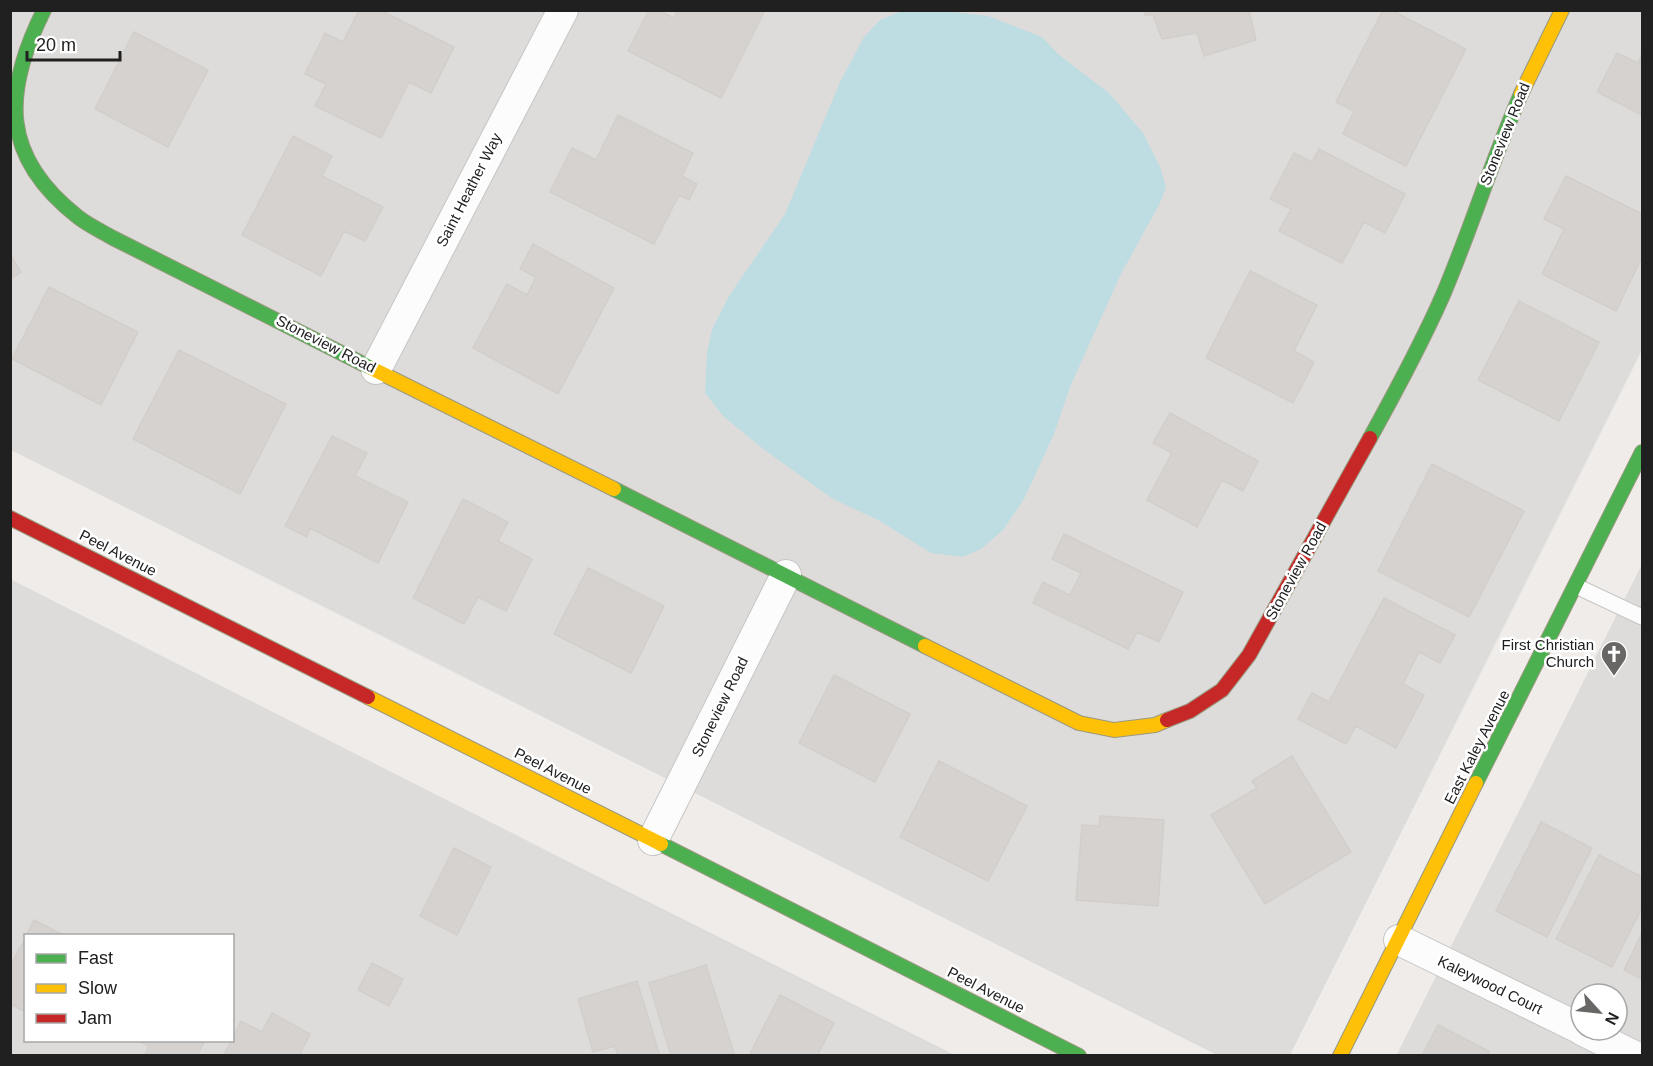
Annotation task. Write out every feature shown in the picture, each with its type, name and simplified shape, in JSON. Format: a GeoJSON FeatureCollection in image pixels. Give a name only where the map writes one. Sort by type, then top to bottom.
{"type":"FeatureCollection","features":[{"type":"Feature","properties":{"kind":"street","name":"Stoneview Road"},"geometry":{"type":"LineString","coordinates":[[44,10],[16,73],[13,117],[24,155],[47,190],[75,216],[113,238],[1079,723],[1114,730],[1155,725],[1190,711],[1222,690],[1249,655],[1409,368],[1443,294],[1501,140],[1534,64],[1562,10]]}},
{"type":"Feature","properties":{"kind":"street","name":"Saint Heather Way"},"geometry":{"type":"LineString","coordinates":[[376,369],[563,10]]}},
{"type":"Feature","properties":{"kind":"street","name":"East Kaley Avenue"},"geometry":{"type":"LineString","coordinates":[[1340,1056],[1642,452]]}},
{"type":"Feature","properties":{"kind":"street","name":"Peel Avenue"},"geometry":{"type":"LineString","coordinates":[[10,518],[1079,1056]]}},
{"type":"Feature","properties":{"kind":"street","name":"Stoneview Road"},"geometry":{"type":"LineString","coordinates":[[653,840],[786,574]]}},
{"type":"Feature","properties":{"kind":"street","name":"Kaleywood Court"},"geometry":{"type":"LineString","coordinates":[[1399,940],[1569,1024]]}},
{"type":"Feature","properties":{"kind":"street","name":"Kaleywood Court"},"geometry":{"type":"LineString","coordinates":[[1606,1042],[1634,1056]]}},
{"type":"Feature","properties":{"kind":"lane"},"geometry":{"type":"LineString","coordinates":[[1576,586],[1642,617]]}},
{"type":"Feature","properties":{"kind":"shaded area"},"geometry":{"type":"Polygon","coordinates":[[[10,11],[1642,11],[1642,350],[1290,1055],[1217,1055],[11,450],[10,11]]]}},
{"type":"Feature","properties":{"kind":"shaded area","name":"First Christian Church"},"geometry":{"type":"Polygon","coordinates":[[[1642,564],[1642,847],[1530,789],[1642,564]]]}},
{"type":"Feature","properties":{"kind":"shaded area"},"geometry":{"type":"Polygon","coordinates":[[[10,579],[595,875],[955,1055],[11,1055],[10,579]]]}},
{"type":"Feature","properties":{"kind":"shaded area"},"geometry":{"type":"Polygon","coordinates":[[[1530,789],[1642,847],[1642,1055],[1396,1056],[1530,789]]]}},
{"type":"Feature","properties":{"kind":"water"},"geometry":{"type":"Polygon","coordinates":[[[902,11],[944,11],[988,16],[1042,37],[1058,54],[1110,94],[1143,133],[1160,167],[1166,187],[1160,203],[1120,276],[1070,387],[1054,434],[1024,499],[1003,530],[981,549],[963,557],[931,553],[880,521],[833,499],[766,451],[724,417],[705,393],[707,353],[712,329],[729,296],[785,214],[840,82],[864,37],[880,20],[902,11]]]}},
{"type":"Feature","properties":{"kind":"building"},"geometry":{"type":"Polygon","coordinates":[[[359,10],[380,10],[454,47],[431,93],[409,82],[381,138],[315,106],[326,84],[305,74],[325,33],[343,42],[359,10]]]}},
{"type":"Feature","properties":{"kind":"building"},"geometry":{"type":"Polygon","coordinates":[[[649,10],[658,10],[674,18],[678,10],[765,10],[721,98],[628,51],[649,10]]]}},
{"type":"Feature","properties":{"kind":"building"},"geometry":{"type":"Polygon","coordinates":[[[1144,10],[1249,10],[1256,40],[1204,56],[1197,33],[1162,39],[1153,15],[1145,15],[1144,10]]]}},
{"type":"Feature","properties":{"kind":"building"},"geometry":{"type":"Polygon","coordinates":[[[1383,10],[1391,10],[1466,49],[1406,166],[1343,134],[1354,111],[1336,102],[1383,10]]]}},
{"type":"Feature","properties":{"kind":"building"},"geometry":{"type":"Polygon","coordinates":[[[134,32],[208,70],[168,147],[95,109],[134,32]]]}},
{"type":"Feature","properties":{"kind":"building"},"geometry":{"type":"Polygon","coordinates":[[[1617,53],[1638,63],[1642,54],[1642,115],[1597,92],[1617,53]]]}},
{"type":"Feature","properties":{"kind":"building"},"geometry":{"type":"Polygon","coordinates":[[[618,115],[693,153],[682,176],[697,184],[689,200],[679,195],[654,244],[550,192],[572,148],[596,160],[618,115]]]}},
{"type":"Feature","properties":{"kind":"building"},"geometry":{"type":"Polygon","coordinates":[[[293,136],[332,156],[322,176],[383,207],[365,241],[344,231],[321,276],[242,235],[293,136]]]}},
{"type":"Feature","properties":{"kind":"building"},"geometry":{"type":"Polygon","coordinates":[[[1319,149],[1405,194],[1385,233],[1364,222],[1342,263],[1279,231],[1291,209],[1270,199],[1294,153],[1312,162],[1319,149]]]}},
{"type":"Feature","properties":{"kind":"building"},"geometry":{"type":"Polygon","coordinates":[[[1566,176],[1642,214],[1642,257],[1616,311],[1542,274],[1564,229],[1544,219],[1566,176]]]}},
{"type":"Feature","properties":{"kind":"building"},"geometry":{"type":"Polygon","coordinates":[[[533,244],[614,288],[558,394],[473,348],[507,284],[527,295],[536,277],[520,269],[533,244]]]}},
{"type":"Feature","properties":{"kind":"building"},"geometry":{"type":"Polygon","coordinates":[[[10,254],[21,272],[10,279],[10,254]]]}},
{"type":"Feature","properties":{"kind":"building"},"geometry":{"type":"Polygon","coordinates":[[[1250,271],[1317,305],[1294,351],[1314,362],[1293,403],[1206,358],[1250,271]]]}},
{"type":"Feature","properties":{"kind":"building"},"geometry":{"type":"Polygon","coordinates":[[[49,287],[138,332],[101,405],[12,359],[49,287]]]}},
{"type":"Feature","properties":{"kind":"building"},"geometry":{"type":"Polygon","coordinates":[[[1519,301],[1599,342],[1559,421],[1478,380],[1519,301]]]}},
{"type":"Feature","properties":{"kind":"building"},"geometry":{"type":"Polygon","coordinates":[[[179,350],[286,404],[240,494],[133,439],[179,350]]]}},
{"type":"Feature","properties":{"kind":"building"},"geometry":{"type":"Polygon","coordinates":[[[1170,413],[1258,461],[1243,491],[1222,480],[1197,527],[1147,500],[1172,453],[1153,443],[1170,413]]]}},
{"type":"Feature","properties":{"kind":"building"},"geometry":{"type":"Polygon","coordinates":[[[332,436],[367,453],[355,476],[408,502],[378,563],[310,528],[307,537],[285,526],[332,436]]]}},
{"type":"Feature","properties":{"kind":"building"},"geometry":{"type":"Polygon","coordinates":[[[1432,464],[1524,511],[1469,617],[1378,571],[1432,464]]]}},
{"type":"Feature","properties":{"kind":"building"},"geometry":{"type":"Polygon","coordinates":[[[463,499],[508,522],[498,541],[532,559],[506,611],[478,597],[464,624],[413,598],[463,499]]]}},
{"type":"Feature","properties":{"kind":"building"},"geometry":{"type":"Polygon","coordinates":[[[1064,534],[1183,592],[1159,642],[1137,632],[1128,649],[1033,603],[1043,582],[1070,595],[1081,573],[1052,559],[1064,534]]]}},
{"type":"Feature","properties":{"kind":"building"},"geometry":{"type":"Polygon","coordinates":[[[588,568],[664,606],[631,673],[554,634],[588,568]]]}},
{"type":"Feature","properties":{"kind":"building"},"geometry":{"type":"Polygon","coordinates":[[[1384,598],[1455,635],[1440,663],[1419,652],[1403,684],[1424,695],[1396,748],[1356,726],[1346,744],[1298,719],[1312,693],[1329,702],[1384,598]]]}},
{"type":"Feature","properties":{"kind":"building"},"geometry":{"type":"Polygon","coordinates":[[[834,675],[910,714],[875,782],[799,743],[834,675]]]}},
{"type":"Feature","properties":{"kind":"building"},"geometry":{"type":"Polygon","coordinates":[[[1292,756],[1351,852],[1265,904],[1211,815],[1257,788],[1252,781],[1292,756]]]}},
{"type":"Feature","properties":{"kind":"building"},"geometry":{"type":"Polygon","coordinates":[[[939,761],[1027,806],[988,881],[900,837],[939,761]]]}},
{"type":"Feature","properties":{"kind":"building"},"geometry":{"type":"Polygon","coordinates":[[[1100,816],[1164,820],[1158,906],[1076,900],[1082,825],[1099,826],[1100,816]]]}},
{"type":"Feature","properties":{"kind":"building"},"geometry":{"type":"Polygon","coordinates":[[[1541,822],[1592,848],[1547,937],[1496,911],[1541,822]]]}},
{"type":"Feature","properties":{"kind":"building"},"geometry":{"type":"Polygon","coordinates":[[[454,848],[491,867],[457,935],[420,916],[454,848]]]}},
{"type":"Feature","properties":{"kind":"building"},"geometry":{"type":"Polygon","coordinates":[[[1599,855],[1642,877],[1642,908],[1612,967],[1556,939],[1599,855]]]}},
{"type":"Feature","properties":{"kind":"building"},"geometry":{"type":"Polygon","coordinates":[[[34,920],[61,934],[27,934],[34,920]]]}},
{"type":"Feature","properties":{"kind":"building"},"geometry":{"type":"Polygon","coordinates":[[[1642,933],[1642,979],[1624,970],[1642,933]]]}},
{"type":"Feature","properties":{"kind":"building"},"geometry":{"type":"Polygon","coordinates":[[[24,941],[24,1011],[10,1004],[10,966],[24,941]]]}},
{"type":"Feature","properties":{"kind":"building"},"geometry":{"type":"Polygon","coordinates":[[[372,963],[403,979],[389,1006],[358,990],[372,963]]]}},
{"type":"Feature","properties":{"kind":"building"},"geometry":{"type":"Polygon","coordinates":[[[706,965],[734,1053],[727,1056],[671,1056],[649,983],[706,965]]]}},
{"type":"Feature","properties":{"kind":"building"},"geometry":{"type":"Polygon","coordinates":[[[637,981],[660,1056],[618,1056],[615,1046],[593,1052],[578,999],[637,981]]]}},
{"type":"Feature","properties":{"kind":"building"},"geometry":{"type":"Polygon","coordinates":[[[780,995],[834,1023],[817,1056],[749,1056],[780,995]]]}},
{"type":"Feature","properties":{"kind":"building"},"geometry":{"type":"Polygon","coordinates":[[[272,1013],[310,1034],[300,1054],[303,1056],[223,1056],[231,1042],[234,1042],[234,1036],[241,1021],[262,1032],[272,1013]]]}},
{"type":"Feature","properties":{"kind":"building"},"geometry":{"type":"Polygon","coordinates":[[[1438,1025],[1489,1051],[1487,1056],[1422,1056],[1438,1025]]]}},
{"type":"Feature","properties":{"kind":"building"},"geometry":{"type":"Polygon","coordinates":[[[142,1042],[204,1042],[197,1056],[144,1056],[149,1046],[142,1042]]]}},
{"type":"Feature","properties":{"kind":"traffic: fast"},"geometry":{"type":"LineString","coordinates":[[44,10],[30,40],[21,68],[16,95],[16,121],[22,146],[34,170],[52,194],[82,220],[113,238],[371,368]]}},
{"type":"Feature","properties":{"kind":"traffic: fast"},"geometry":{"type":"LineString","coordinates":[[1370,438],[1417,350],[1443,295],[1521,94]]}},
{"type":"Feature","properties":{"kind":"traffic: fast"},"geometry":{"type":"LineString","coordinates":[[1476,783],[1642,452]]}},
{"type":"Feature","properties":{"kind":"traffic: fast"},"geometry":{"type":"LineString","coordinates":[[614,489],[925,646]]}},
{"type":"Feature","properties":{"kind":"traffic: fast"},"geometry":{"type":"LineString","coordinates":[[661,844],[1079,1056]]}},
{"type":"Feature","properties":{"kind":"traffic: slow"},"geometry":{"type":"LineString","coordinates":[[1521,94],[1562,10]]}},
{"type":"Feature","properties":{"kind":"traffic: slow"},"geometry":{"type":"LineString","coordinates":[[371,368],[614,489]]}},
{"type":"Feature","properties":{"kind":"traffic: slow"},"geometry":{"type":"LineString","coordinates":[[925,646],[1079,723],[1114,730],[1155,725],[1167,720]]}},
{"type":"Feature","properties":{"kind":"traffic: slow"},"geometry":{"type":"LineString","coordinates":[[368,697],[661,844]]}},
{"type":"Feature","properties":{"kind":"traffic: slow"},"geometry":{"type":"LineString","coordinates":[[1340,1056],[1476,783]]}},
{"type":"Feature","properties":{"kind":"traffic: jam"},"geometry":{"type":"LineString","coordinates":[[1167,720],[1190,711],[1222,690],[1249,655],[1370,438]]}},
{"type":"Feature","properties":{"kind":"traffic: jam"},"geometry":{"type":"LineString","coordinates":[[10,518],[368,697]]}},
{"type":"Feature","properties":{"kind":"place","name":"First Christian Church"},"geometry":{"type":"Point","coordinates":[1614,677]}}]}
